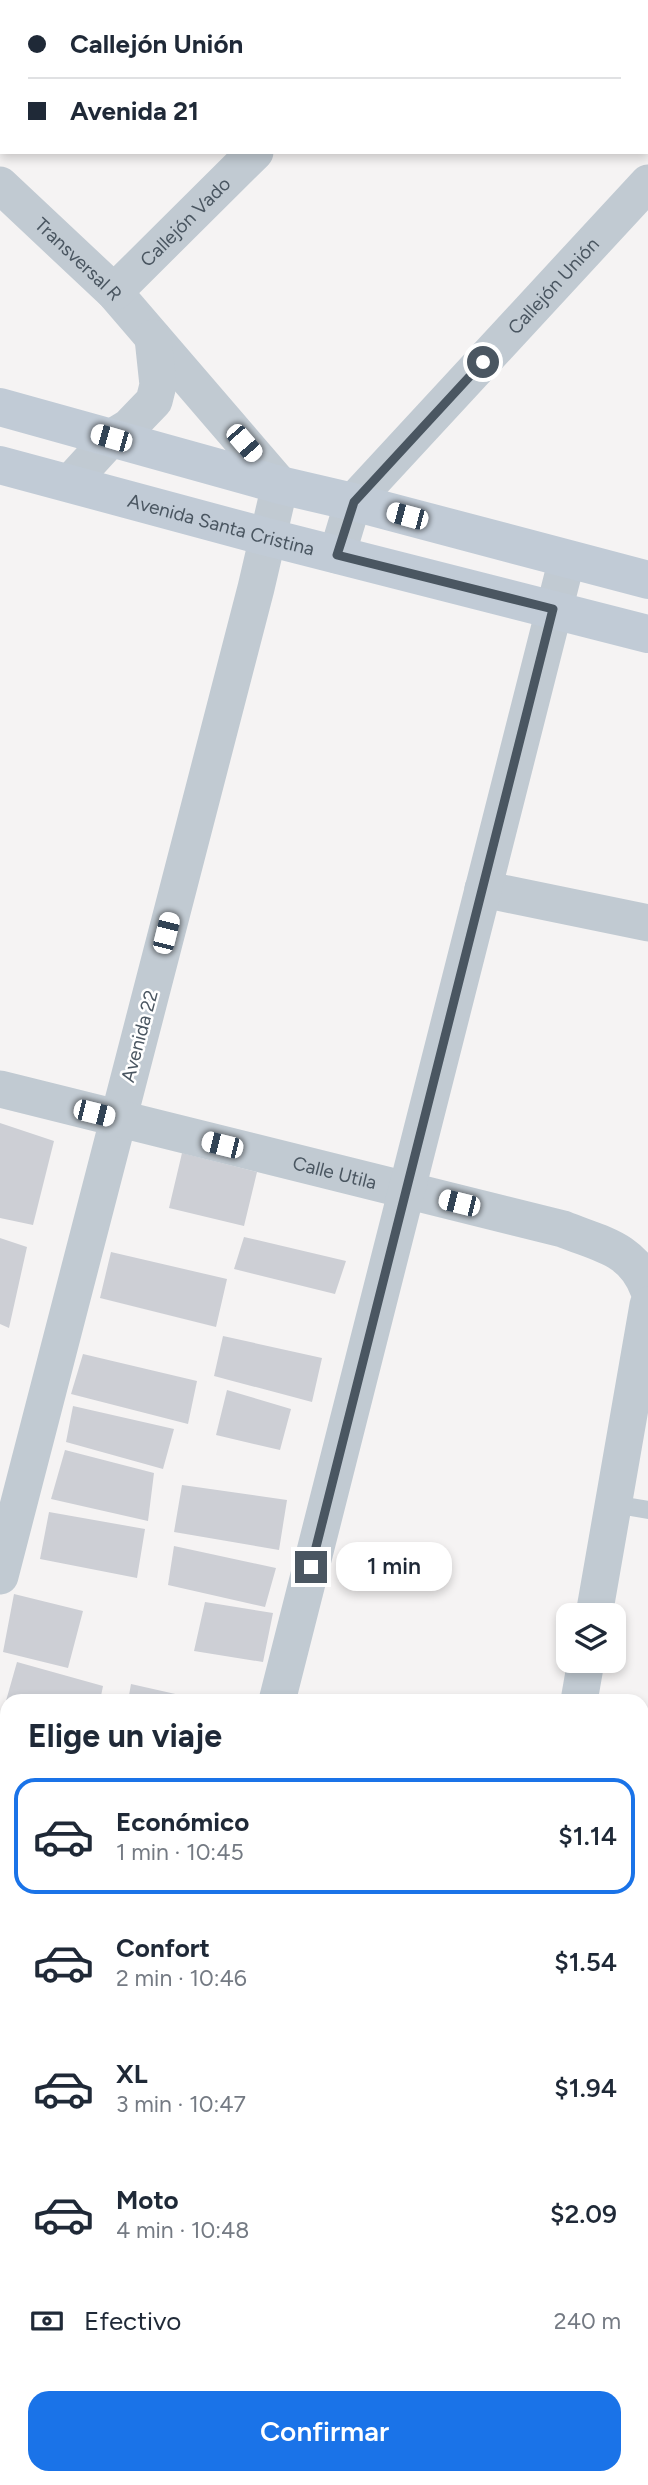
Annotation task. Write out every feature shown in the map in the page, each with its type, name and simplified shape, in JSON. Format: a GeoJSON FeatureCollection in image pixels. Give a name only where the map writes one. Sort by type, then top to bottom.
{"type":"FeatureCollection","features":[{"type":"Feature","properties":{"kind":"street","name":"Callejón Vado"},"geometry":{"type":"LineString","coordinates":[[114,292],[254,154]]}},
{"type":"Feature","properties":{"kind":"street","name":"Callejón Unión"},"geometry":{"type":"LineString","coordinates":[[337,555],[354,502],[648,183]]}},
{"type":"Feature","properties":{"kind":"street","name":"Transversal R"},"geometry":{"type":"LineString","coordinates":[[0,185],[114,292],[280,485]]}},
{"type":"Feature","properties":{"kind":"street"},"geometry":{"type":"LineString","coordinates":[[70,483],[111,438],[129,427],[154,401],[159,385],[153,338]]}},
{"type":"Feature","properties":{"kind":"street"},"geometry":{"type":"LineString","coordinates":[[0,407],[280,485],[648,580]]}},
{"type":"Feature","properties":{"kind":"street","name":"Avenida Santa Cristina"},"geometry":{"type":"LineString","coordinates":[[0,465],[267,537],[648,634]]}},
{"type":"Feature","properties":{"kind":"street"},"geometry":{"type":"LineString","coordinates":[[267,537],[280,485]]}},
{"type":"Feature","properties":{"kind":"street","name":"Avenida 22"},"geometry":{"type":"LineString","coordinates":[[0,1576],[253,601],[267,537]]}},
{"type":"Feature","properties":{"kind":"street"},"geometry":{"type":"LineString","coordinates":[[279,1694],[567,559]]}},
{"type":"Feature","properties":{"kind":"street"},"geometry":{"type":"LineString","coordinates":[[482,889],[648,923]]}},
{"type":"Feature","properties":{"kind":"street","name":"Calle Utila"},"geometry":{"type":"LineString","coordinates":[[0,1089],[563,1229],[619,1251],[641,1270],[648,1289]]}},
{"type":"Feature","properties":{"kind":"street"},"geometry":{"type":"LineString","coordinates":[[598,1603],[631,1507],[648,1304]]}},
{"type":"Feature","properties":{"kind":"street"},"geometry":{"type":"LineString","coordinates":[[580,1694],[584,1673]]}},
{"type":"Feature","properties":{"kind":"building"},"geometry":{"type":"Polygon","coordinates":[[[0,1123],[54,1141],[33,1225],[0,1218],[0,1123]]]}},
{"type":"Feature","properties":{"kind":"building"},"geometry":{"type":"Polygon","coordinates":[[[182,1153],[257,1172],[244,1226],[169,1208],[182,1153]]]}},
{"type":"Feature","properties":{"kind":"building"},"geometry":{"type":"Polygon","coordinates":[[[244,1237],[346,1261],[335,1294],[234,1269],[244,1237]]]}},
{"type":"Feature","properties":{"kind":"building"},"geometry":{"type":"Polygon","coordinates":[[[0,1238],[27,1247],[9,1328],[0,1324],[0,1238]]]}},
{"type":"Feature","properties":{"kind":"building"},"geometry":{"type":"Polygon","coordinates":[[[111,1252],[227,1279],[216,1327],[100,1298],[111,1252]]]}},
{"type":"Feature","properties":{"kind":"building"},"geometry":{"type":"Polygon","coordinates":[[[223,1336],[322,1358],[312,1402],[214,1376],[223,1336]]]}},
{"type":"Feature","properties":{"kind":"building"},"geometry":{"type":"Polygon","coordinates":[[[83,1354],[197,1381],[188,1424],[71,1394],[83,1354]]]}},
{"type":"Feature","properties":{"kind":"building"},"geometry":{"type":"Polygon","coordinates":[[[227,1390],[291,1409],[280,1450],[216,1435],[227,1390]]]}},
{"type":"Feature","properties":{"kind":"building"},"geometry":{"type":"Polygon","coordinates":[[[73,1406],[174,1429],[163,1469],[66,1442],[73,1406]]]}},
{"type":"Feature","properties":{"kind":"building"},"geometry":{"type":"Polygon","coordinates":[[[65,1450],[154,1473],[148,1521],[51,1499],[65,1450]]]}},
{"type":"Feature","properties":{"kind":"building"},"geometry":{"type":"Polygon","coordinates":[[[182,1485],[287,1500],[279,1550],[174,1532],[182,1485]]]}},
{"type":"Feature","properties":{"kind":"building"},"geometry":{"type":"Polygon","coordinates":[[[49,1512],[145,1529],[137,1578],[40,1559],[49,1512]]]}},
{"type":"Feature","properties":{"kind":"building"},"geometry":{"type":"Polygon","coordinates":[[[174,1546],[276,1568],[265,1607],[168,1585],[174,1546]]]}},
{"type":"Feature","properties":{"kind":"building"},"geometry":{"type":"Polygon","coordinates":[[[14,1594],[83,1611],[68,1668],[3,1652],[14,1594]]]}},
{"type":"Feature","properties":{"kind":"building"},"geometry":{"type":"Polygon","coordinates":[[[205,1602],[273,1613],[263,1662],[194,1651],[205,1602]]]}},
{"type":"Feature","properties":{"kind":"building"},"geometry":{"type":"Polygon","coordinates":[[[17,1662],[103,1686],[101,1694],[8,1694],[17,1662]]]}},
{"type":"Feature","properties":{"kind":"building"},"geometry":{"type":"Polygon","coordinates":[[[131,1684],[175,1694],[129,1694],[131,1684]]]}},
{"type":"Feature","properties":{"kind":"route"},"geometry":{"type":"LineString","coordinates":[[311,1567],[553,609],[337,555],[354,502],[483,362]]}}]}
